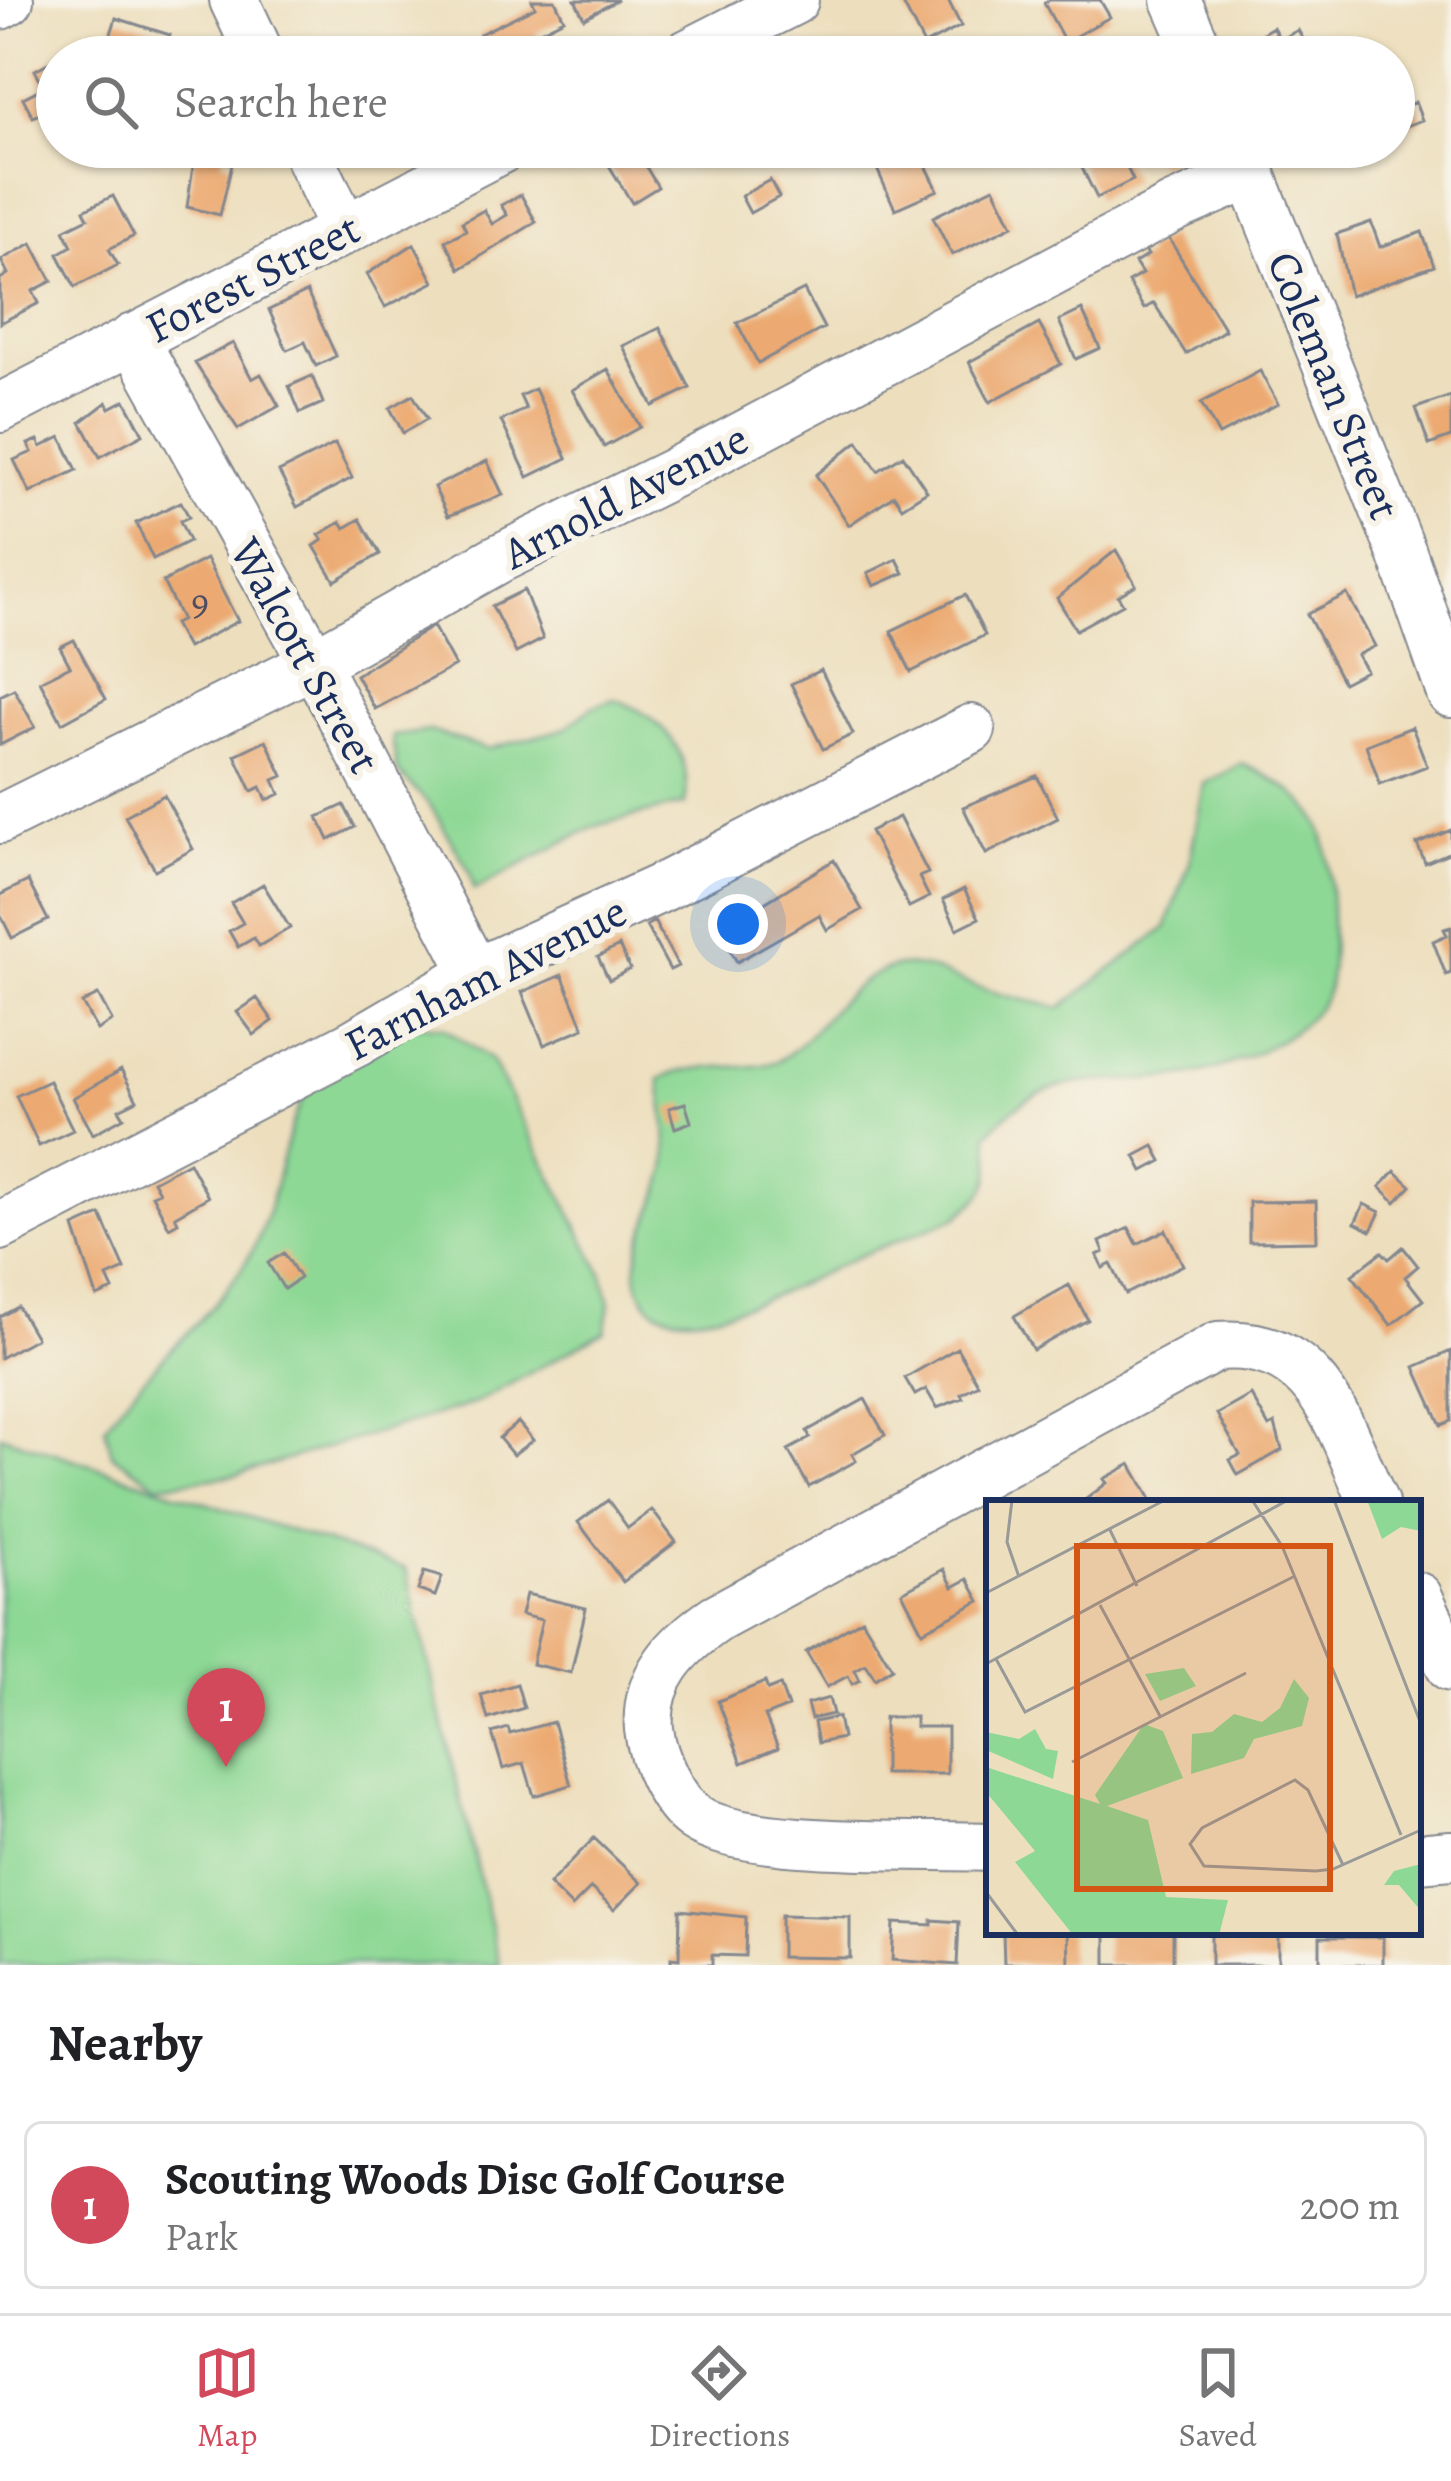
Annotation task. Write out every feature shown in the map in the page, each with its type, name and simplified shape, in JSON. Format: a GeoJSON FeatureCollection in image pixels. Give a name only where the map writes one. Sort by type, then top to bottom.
{"type":"FeatureCollection","features":[{"type":"Feature","properties":{"kind":"street"},"geometry":{"type":"LineString","coordinates":[[0,5],[9,0]]}},
{"type":"Feature","properties":{"kind":"street"},"geometry":{"type":"LineString","coordinates":[[234,0],[251,36]]}},
{"type":"Feature","properties":{"kind":"street"},"geometry":{"type":"LineString","coordinates":[[723,36],[794,0]]}},
{"type":"Feature","properties":{"kind":"street"},"geometry":{"type":"LineString","coordinates":[[1176,0],[1192,36]]}},
{"type":"Feature","properties":{"kind":"street"},"geometry":{"type":"LineString","coordinates":[[315,168],[344,229]]}},
{"type":"Feature","properties":{"kind":"street","name":"Forest Street"},"geometry":{"type":"LineString","coordinates":[[0,408],[464,168]]}},
{"type":"Feature","properties":{"kind":"street","name":"Arnold Avenue"},"geometry":{"type":"LineString","coordinates":[[0,819],[314,663],[498,559],[675,472],[1175,207],[1233,168]]}},
{"type":"Feature","properties":{"kind":"street","name":"Coleman Street"},"geometry":{"type":"LineString","coordinates":[[1248,168],[1402,553],[1451,693]]}},
{"type":"Feature","properties":{"kind":"street","name":"Walcott Street"},"geometry":{"type":"LineString","coordinates":[[133,338],[314,663],[475,973]]}},
{"type":"Feature","properties":{"kind":"street","name":"Farnham Avenue"},"geometry":{"type":"LineString","coordinates":[[0,1226],[355,1043],[475,973],[661,888],[971,729]]}},
{"type":"Feature","properties":{"kind":"street"},"geometry":{"type":"LineString","coordinates":[[986,1847],[786,1839],[731,1833],[696,1819],[676,1798],[650,1743],[648,1707],[658,1677],[681,1643],[717,1618],[1218,1346],[1248,1343],[1278,1351],[1305,1370],[1325,1398],[1373,1500]]}},
{"type":"Feature","properties":{"kind":"street"},"geometry":{"type":"LineString","coordinates":[[1421,1603],[1451,1667]]}},
{"type":"Feature","properties":{"kind":"street"},"geometry":{"type":"LineString","coordinates":[[1421,1858],[1451,1855]]}},
{"type":"Feature","properties":{"kind":"green space"},"geometry":{"type":"Polygon","coordinates":[[[614,699],[647,715],[671,738],[684,768],[685,804],[594,826],[474,890],[469,870],[430,805],[397,771],[392,736],[430,731],[488,749],[564,729],[592,707],[614,699]]]}},
{"type":"Feature","properties":{"kind":"green space"},"geometry":{"type":"Polygon","coordinates":[[[1242,764],[1282,785],[1305,804],[1325,843],[1331,960],[1327,990],[1306,1020],[1270,1046],[1208,1071],[1081,1083],[1034,1096],[988,1134],[989,1182],[957,1217],[739,1308],[706,1316],[676,1316],[653,1307],[639,1286],[637,1271],[667,1162],[660,1079],[692,1069],[777,1061],[851,991],[871,977],[904,966],[1060,1008],[1166,928],[1189,865],[1204,784],[1242,764]]]}},
{"type":"Feature","properties":{"kind":"green space"},"geometry":{"type":"Polygon","coordinates":[[[385,1022],[443,1027],[491,1060],[603,1275],[610,1304],[605,1331],[476,1403],[236,1475],[158,1485],[112,1454],[105,1427],[247,1260],[310,1086],[332,1059],[385,1022]]]}},
{"type":"Feature","properties":{"kind":"green space"},"geometry":{"type":"Polygon","coordinates":[[[0,1435],[406,1569],[500,1965],[0,1965],[0,1435]]]}},
{"type":"Feature","properties":{"kind":"building"},"geometry":{"type":"Polygon","coordinates":[[[532,0],[555,0],[564,19],[538,36],[481,36],[480,34],[535,7],[532,0]]]}},
{"type":"Feature","properties":{"kind":"building"},"geometry":{"type":"Polygon","coordinates":[[[575,0],[618,0],[584,18],[575,0]]]}},
{"type":"Feature","properties":{"kind":"building"},"geometry":{"type":"Polygon","coordinates":[[[901,0],[948,0],[961,26],[942,36],[919,36],[901,0]]]}},
{"type":"Feature","properties":{"kind":"building"},"geometry":{"type":"Polygon","coordinates":[[[1100,0],[1110,17],[1076,36],[1062,36],[1044,3],[1100,0]]]}},
{"type":"Feature","properties":{"kind":"building"},"geometry":{"type":"Polygon","coordinates":[[[116,18],[170,35],[170,36],[110,36],[116,18]]]}},
{"type":"Feature","properties":{"kind":"building"},"geometry":{"type":"Polygon","coordinates":[[[1273,27],[1278,36],[1258,36],[1273,27]]]}},
{"type":"Feature","properties":{"kind":"building"},"geometry":{"type":"Polygon","coordinates":[[[36,91],[36,115],[33,117],[23,98],[36,91]]]}},
{"type":"Feature","properties":{"kind":"building"},"geometry":{"type":"Polygon","coordinates":[[[193,168],[231,168],[220,215],[187,207],[193,168]]]}},
{"type":"Feature","properties":{"kind":"building"},"geometry":{"type":"Polygon","coordinates":[[[611,168],[647,168],[658,187],[632,203],[611,168]]]}},
{"type":"Feature","properties":{"kind":"building"},"geometry":{"type":"Polygon","coordinates":[[[877,168],[927,168],[938,190],[895,209],[877,168]]]}},
{"type":"Feature","properties":{"kind":"building"},"geometry":{"type":"Polygon","coordinates":[[[1082,168],[1127,168],[1133,180],[1097,198],[1082,168]]]}},
{"type":"Feature","properties":{"kind":"building"},"geometry":{"type":"Polygon","coordinates":[[[770,180],[779,197],[750,213],[741,196],[770,180]]]}},
{"type":"Feature","properties":{"kind":"building"},"geometry":{"type":"Polygon","coordinates":[[[994,187],[1013,225],[952,255],[933,217],[994,187]]]}},
{"type":"Feature","properties":{"kind":"building"},"geometry":{"type":"Polygon","coordinates":[[[521,195],[536,222],[460,269],[445,241],[466,230],[462,222],[484,210],[492,224],[507,215],[501,205],[521,195]]]}},
{"type":"Feature","properties":{"kind":"building"},"geometry":{"type":"Polygon","coordinates":[[[113,196],[134,236],[109,249],[118,265],[75,287],[58,254],[72,246],[64,230],[88,218],[84,210],[113,196]]]}},
{"type":"Feature","properties":{"kind":"building"},"geometry":{"type":"Polygon","coordinates":[[[1371,222],[1380,247],[1422,232],[1434,266],[1350,296],[1337,234],[1371,222]]]}},
{"type":"Feature","properties":{"kind":"building"},"geometry":{"type":"Polygon","coordinates":[[[1168,237],[1225,330],[1186,354],[1154,303],[1144,309],[1128,282],[1142,274],[1135,263],[1148,255],[1145,251],[1168,237]]]}},
{"type":"Feature","properties":{"kind":"building"},"geometry":{"type":"Polygon","coordinates":[[[32,243],[52,281],[33,291],[39,303],[0,323],[0,279],[8,274],[1,260],[32,243]]]}},
{"type":"Feature","properties":{"kind":"building"},"geometry":{"type":"Polygon","coordinates":[[[414,244],[434,282],[385,307],[367,274],[414,244]]]}},
{"type":"Feature","properties":{"kind":"building"},"geometry":{"type":"Polygon","coordinates":[[[804,290],[824,328],[758,363],[737,323],[804,290]]]}},
{"type":"Feature","properties":{"kind":"building"},"geometry":{"type":"Polygon","coordinates":[[[307,292],[336,356],[316,366],[305,342],[287,350],[269,310],[307,292]]]}},
{"type":"Feature","properties":{"kind":"building"},"geometry":{"type":"Polygon","coordinates":[[[1082,310],[1100,348],[1076,359],[1059,321],[1082,310]]]}},
{"type":"Feature","properties":{"kind":"building"},"geometry":{"type":"Polygon","coordinates":[[[1039,324],[1061,364],[990,402],[969,362],[1039,324]]]}},
{"type":"Feature","properties":{"kind":"building"},"geometry":{"type":"Polygon","coordinates":[[[660,328],[690,388],[653,406],[623,346],[660,328]]]}},
{"type":"Feature","properties":{"kind":"building"},"geometry":{"type":"Polygon","coordinates":[[[233,343],[252,379],[261,374],[279,406],[238,429],[195,363],[233,343]]]}},
{"type":"Feature","properties":{"kind":"building"},"geometry":{"type":"Polygon","coordinates":[[[608,369],[640,427],[604,447],[572,390],[608,369]]]}},
{"type":"Feature","properties":{"kind":"building"},"geometry":{"type":"Polygon","coordinates":[[[1260,371],[1278,404],[1219,435],[1201,403],[1260,371]]]}},
{"type":"Feature","properties":{"kind":"building"},"geometry":{"type":"Polygon","coordinates":[[[312,376],[323,403],[300,413],[289,386],[312,376]]]}},
{"type":"Feature","properties":{"kind":"building"},"geometry":{"type":"Polygon","coordinates":[[[535,389],[567,458],[528,477],[501,421],[526,409],[520,396],[535,389]]]}},
{"type":"Feature","properties":{"kind":"building"},"geometry":{"type":"Polygon","coordinates":[[[413,395],[427,419],[403,433],[390,408],[413,395]]]}},
{"type":"Feature","properties":{"kind":"building"},"geometry":{"type":"Polygon","coordinates":[[[1451,396],[1451,437],[1429,445],[1416,408],[1451,396]]]}},
{"type":"Feature","properties":{"kind":"building"},"geometry":{"type":"Polygon","coordinates":[[[125,400],[143,434],[100,457],[81,422],[107,402],[110,408],[125,400]]]}},
{"type":"Feature","properties":{"kind":"building"},"geometry":{"type":"Polygon","coordinates":[[[61,437],[77,470],[30,493],[14,460],[32,452],[28,444],[38,440],[41,447],[61,437]]]}},
{"type":"Feature","properties":{"kind":"building"},"geometry":{"type":"Polygon","coordinates":[[[858,441],[878,471],[903,455],[927,491],[902,507],[894,495],[849,525],[816,475],[858,441]]]}},
{"type":"Feature","properties":{"kind":"building"},"geometry":{"type":"Polygon","coordinates":[[[335,444],[352,478],[297,507],[279,472],[335,444]]]}},
{"type":"Feature","properties":{"kind":"building"},"geometry":{"type":"Polygon","coordinates":[[[487,461],[503,495],[448,516],[434,487],[487,461]]]}},
{"type":"Feature","properties":{"kind":"building"},"geometry":{"type":"Polygon","coordinates":[[[181,502],[189,517],[180,521],[189,541],[153,559],[136,523],[181,502]]]}},
{"type":"Feature","properties":{"kind":"building"},"geometry":{"type":"Polygon","coordinates":[[[360,519],[380,554],[335,581],[314,546],[323,540],[319,535],[341,522],[345,528],[360,519]]]}},
{"type":"Feature","properties":{"kind":"building"},"geometry":{"type":"Polygon","coordinates":[[[1116,550],[1136,585],[1118,596],[1123,604],[1076,630],[1057,598],[1116,550]]]}},
{"type":"Feature","properties":{"kind":"building"},"geometry":{"type":"Polygon","coordinates":[[[206,559],[238,621],[187,648],[174,624],[182,620],[163,582],[206,559]]]}},
{"type":"Feature","properties":{"kind":"building"},"geometry":{"type":"Polygon","coordinates":[[[897,559],[904,573],[874,586],[868,573],[897,559]]]}},
{"type":"Feature","properties":{"kind":"building"},"geometry":{"type":"Polygon","coordinates":[[[524,590],[543,639],[516,653],[492,606],[524,590]]]}},
{"type":"Feature","properties":{"kind":"building"},"geometry":{"type":"Polygon","coordinates":[[[1347,594],[1375,646],[1357,655],[1366,671],[1343,683],[1307,614],[1347,594]]]}},
{"type":"Feature","properties":{"kind":"building"},"geometry":{"type":"Polygon","coordinates":[[[965,595],[985,635],[911,672],[891,631],[965,595]]]}},
{"type":"Feature","properties":{"kind":"building"},"geometry":{"type":"Polygon","coordinates":[[[433,626],[455,666],[375,709],[356,675],[433,626]]]}},
{"type":"Feature","properties":{"kind":"building"},"geometry":{"type":"Polygon","coordinates":[[[74,640],[106,699],[62,723],[40,681],[70,666],[60,647],[74,640]]]}},
{"type":"Feature","properties":{"kind":"building"},"geometry":{"type":"Polygon","coordinates":[[[821,670],[853,734],[823,749],[791,684],[821,670]]]}},
{"type":"Feature","properties":{"kind":"building"},"geometry":{"type":"Polygon","coordinates":[[[14,689],[35,727],[0,745],[0,696],[14,689]]]}},
{"type":"Feature","properties":{"kind":"building"},"geometry":{"type":"Polygon","coordinates":[[[1412,727],[1427,766],[1380,784],[1366,745],[1412,727]]]}},
{"type":"Feature","properties":{"kind":"building"},"geometry":{"type":"Polygon","coordinates":[[[266,740],[283,776],[274,780],[280,794],[267,800],[261,787],[252,791],[235,755],[266,740]]]}},
{"type":"Feature","properties":{"kind":"building"},"geometry":{"type":"Polygon","coordinates":[[[1037,776],[1058,818],[986,854],[963,807],[1037,776]]]}},
{"type":"Feature","properties":{"kind":"building"},"geometry":{"type":"Polygon","coordinates":[[[164,795],[193,849],[155,870],[125,816],[164,795]]]}},
{"type":"Feature","properties":{"kind":"building"},"geometry":{"type":"Polygon","coordinates":[[[344,805],[355,827],[329,840],[318,817],[344,805]]]}},
{"type":"Feature","properties":{"kind":"building"},"geometry":{"type":"Polygon","coordinates":[[[899,817],[928,873],[919,877],[929,897],[909,907],[870,831],[899,817]]]}},
{"type":"Feature","properties":{"kind":"building"},"geometry":{"type":"Polygon","coordinates":[[[1451,830],[1451,852],[1425,863],[1417,844],[1451,830]]]}},
{"type":"Feature","properties":{"kind":"building"},"geometry":{"type":"Polygon","coordinates":[[[834,860],[862,910],[827,930],[819,915],[737,962],[719,931],[834,860]]]}},
{"type":"Feature","properties":{"kind":"building"},"geometry":{"type":"Polygon","coordinates":[[[28,881],[48,920],[12,938],[0,914],[0,895],[28,881]]]}},
{"type":"Feature","properties":{"kind":"building"},"geometry":{"type":"Polygon","coordinates":[[[263,884],[290,928],[259,946],[254,938],[238,947],[229,931],[243,923],[231,903],[263,884]]]}},
{"type":"Feature","properties":{"kind":"building"},"geometry":{"type":"Polygon","coordinates":[[[964,889],[979,918],[957,929],[943,900],[964,889]]]}},
{"type":"Feature","properties":{"kind":"building"},"geometry":{"type":"Polygon","coordinates":[[[654,921],[678,966],[670,970],[646,926],[654,921]]]}},
{"type":"Feature","properties":{"kind":"building"},"geometry":{"type":"Polygon","coordinates":[[[1451,927],[1451,973],[1446,975],[1433,941],[1447,935],[1444,929],[1451,927]]]}},
{"type":"Feature","properties":{"kind":"building"},"geometry":{"type":"Polygon","coordinates":[[[619,946],[630,969],[609,980],[598,957],[619,946]]]}},
{"type":"Feature","properties":{"kind":"building"},"geometry":{"type":"Polygon","coordinates":[[[562,975],[584,1028],[544,1045],[522,992],[562,975]]]}},
{"type":"Feature","properties":{"kind":"building"},"geometry":{"type":"Polygon","coordinates":[[[98,995],[112,1021],[97,1030],[82,1003],[98,995]]]}},
{"type":"Feature","properties":{"kind":"building"},"geometry":{"type":"Polygon","coordinates":[[[257,998],[273,1021],[254,1035],[237,1012],[257,998]]]}},
{"type":"Feature","properties":{"kind":"building"},"geometry":{"type":"Polygon","coordinates":[[[121,1070],[137,1100],[119,1109],[124,1117],[93,1134],[73,1098],[121,1070]]]}},
{"type":"Feature","properties":{"kind":"building"},"geometry":{"type":"Polygon","coordinates":[[[49,1081],[73,1130],[39,1146],[16,1096],[49,1081]]]}},
{"type":"Feature","properties":{"kind":"building"},"geometry":{"type":"Polygon","coordinates":[[[685,1103],[691,1122],[675,1128],[669,1108],[685,1103]]]}},
{"type":"Feature","properties":{"kind":"building"},"geometry":{"type":"Polygon","coordinates":[[[1154,1146],[1162,1161],[1143,1171],[1135,1156],[1154,1146]]]}},
{"type":"Feature","properties":{"kind":"building"},"geometry":{"type":"Polygon","coordinates":[[[189,1162],[208,1197],[175,1216],[178,1222],[169,1227],[152,1195],[159,1192],[153,1181],[189,1162]]]}},
{"type":"Feature","properties":{"kind":"building"},"geometry":{"type":"Polygon","coordinates":[[[1395,1171],[1411,1186],[1396,1202],[1380,1187],[1395,1171]]]}},
{"type":"Feature","properties":{"kind":"building"},"geometry":{"type":"Polygon","coordinates":[[[1316,1201],[1317,1241],[1249,1242],[1249,1202],[1316,1201]]]}},
{"type":"Feature","properties":{"kind":"building"},"geometry":{"type":"Polygon","coordinates":[[[1364,1204],[1380,1212],[1371,1231],[1355,1223],[1364,1204]]]}},
{"type":"Feature","properties":{"kind":"building"},"geometry":{"type":"Polygon","coordinates":[[[101,1215],[125,1269],[107,1277],[113,1290],[97,1297],[74,1227],[101,1215]]]}},
{"type":"Feature","properties":{"kind":"building"},"geometry":{"type":"Polygon","coordinates":[[[1129,1228],[1137,1244],[1166,1230],[1183,1265],[1126,1294],[1111,1264],[1103,1268],[1097,1255],[1104,1252],[1100,1242],[1129,1228]]]}},
{"type":"Feature","properties":{"kind":"building"},"geometry":{"type":"Polygon","coordinates":[[[1403,1247],[1418,1266],[1405,1277],[1423,1300],[1391,1325],[1352,1275],[1382,1252],[1389,1259],[1403,1247]]]}},
{"type":"Feature","properties":{"kind":"building"},"geometry":{"type":"Polygon","coordinates":[[[284,1253],[300,1278],[284,1289],[268,1263],[284,1253]]]}},
{"type":"Feature","properties":{"kind":"building"},"geometry":{"type":"Polygon","coordinates":[[[1069,1285],[1088,1320],[1033,1350],[1014,1316],[1069,1285]]]}},
{"type":"Feature","properties":{"kind":"building"},"geometry":{"type":"Polygon","coordinates":[[[18,1307],[36,1338],[0,1358],[0,1317],[18,1307]]]}},
{"type":"Feature","properties":{"kind":"building"},"geometry":{"type":"Polygon","coordinates":[[[957,1348],[978,1384],[961,1394],[963,1398],[937,1408],[926,1389],[915,1395],[905,1378],[957,1348]]]}},
{"type":"Feature","properties":{"kind":"building"},"geometry":{"type":"Polygon","coordinates":[[[1451,1351],[1451,1421],[1441,1425],[1415,1367],[1451,1351]]]}},
{"type":"Feature","properties":{"kind":"building"},"geometry":{"type":"Polygon","coordinates":[[[1251,1395],[1269,1427],[1275,1424],[1282,1450],[1238,1475],[1230,1460],[1240,1455],[1217,1414],[1251,1395]]]}},
{"type":"Feature","properties":{"kind":"building"},"geometry":{"type":"Polygon","coordinates":[[[865,1399],[885,1435],[852,1454],[856,1461],[809,1487],[788,1450],[810,1438],[807,1431],[865,1399]]]}},
{"type":"Feature","properties":{"kind":"building"},"geometry":{"type":"Polygon","coordinates":[[[518,1422],[533,1440],[513,1455],[499,1438],[518,1422]]]}},
{"type":"Feature","properties":{"kind":"building"},"geometry":{"type":"Polygon","coordinates":[[[1131,1464],[1151,1500],[1085,1500],[1107,1483],[1104,1479],[1131,1464]]]}},
{"type":"Feature","properties":{"kind":"building"},"geometry":{"type":"Polygon","coordinates":[[[608,1500],[628,1528],[652,1510],[676,1542],[623,1582],[578,1522],[608,1500]]]}},
{"type":"Feature","properties":{"kind":"building"},"geometry":{"type":"Polygon","coordinates":[[[944,1569],[953,1587],[968,1579],[980,1601],[922,1631],[902,1592],[944,1569]]]}},
{"type":"Feature","properties":{"kind":"building"},"geometry":{"type":"Polygon","coordinates":[[[424,1572],[442,1577],[435,1596],[418,1590],[424,1572]]]}},
{"type":"Feature","properties":{"kind":"building"},"geometry":{"type":"Polygon","coordinates":[[[526,1594],[586,1608],[571,1673],[532,1664],[542,1620],[521,1615],[526,1594]]]}},
{"type":"Feature","properties":{"kind":"building"},"geometry":{"type":"Polygon","coordinates":[[[862,1619],[892,1668],[875,1679],[866,1664],[855,1670],[860,1680],[852,1684],[848,1676],[827,1687],[806,1652],[862,1619]]]}},
{"type":"Feature","properties":{"kind":"building"},"geometry":{"type":"Polygon","coordinates":[[[765,1682],[768,1690],[780,1685],[788,1707],[765,1716],[778,1748],[742,1763],[718,1701],[765,1682]]]}},
{"type":"Feature","properties":{"kind":"building"},"geometry":{"type":"Polygon","coordinates":[[[517,1684],[524,1708],[488,1719],[481,1695],[517,1684]]]}},
{"type":"Feature","properties":{"kind":"building"},"geometry":{"type":"Polygon","coordinates":[[[829,1698],[833,1714],[811,1719],[807,1704],[829,1698]]]}},
{"type":"Feature","properties":{"kind":"building"},"geometry":{"type":"Polygon","coordinates":[[[838,1717],[842,1738],[818,1743],[814,1722],[838,1717]]]}},
{"type":"Feature","properties":{"kind":"building"},"geometry":{"type":"Polygon","coordinates":[[[884,1717],[915,1717],[915,1727],[947,1727],[947,1774],[884,1774],[884,1717]]]}},
{"type":"Feature","properties":{"kind":"building"},"geometry":{"type":"Polygon","coordinates":[[[553,1722],[571,1785],[534,1796],[524,1763],[503,1769],[492,1733],[508,1728],[510,1734],[553,1722]]]}},
{"type":"Feature","properties":{"kind":"building"},"geometry":{"type":"Polygon","coordinates":[[[594,1838],[641,1883],[614,1910],[591,1888],[572,1907],[549,1884],[594,1838]]]}},
{"type":"Feature","properties":{"kind":"building"},"geometry":{"type":"Polygon","coordinates":[[[680,1910],[746,1917],[745,1956],[712,1955],[712,1965],[671,1965],[671,1958],[679,1959],[680,1910]]]}},
{"type":"Feature","properties":{"kind":"building"},"geometry":{"type":"Polygon","coordinates":[[[781,1915],[850,1917],[850,1958],[781,1957],[781,1915]]]}},
{"type":"Feature","properties":{"kind":"building"},"geometry":{"type":"Polygon","coordinates":[[[932,1920],[959,1922],[957,1965],[892,1960],[894,1923],[932,1925],[932,1920]]]}},
{"type":"Feature","properties":{"kind":"building"},"geometry":{"type":"Polygon","coordinates":[[[1003,1935],[1068,1935],[1069,1963],[1004,1964],[1003,1935]]]}},
{"type":"Feature","properties":{"kind":"building"},"geometry":{"type":"Polygon","coordinates":[[[1106,1935],[1173,1935],[1173,1965],[1106,1965],[1106,1935]]]}},
{"type":"Feature","properties":{"kind":"building"},"geometry":{"type":"Polygon","coordinates":[[[1211,1935],[1278,1935],[1278,1965],[1211,1965],[1211,1935]]]}},
{"type":"Feature","properties":{"kind":"building"},"geometry":{"type":"Polygon","coordinates":[[[1320,1937],[1383,1937],[1383,1965],[1320,1965],[1320,1937]]]}},
{"type":"Feature","properties":{"kind":"place","name":"Scouting Woods Disc Golf Course"},"geometry":{"type":"Point","coordinates":[226,1767]}}]}
